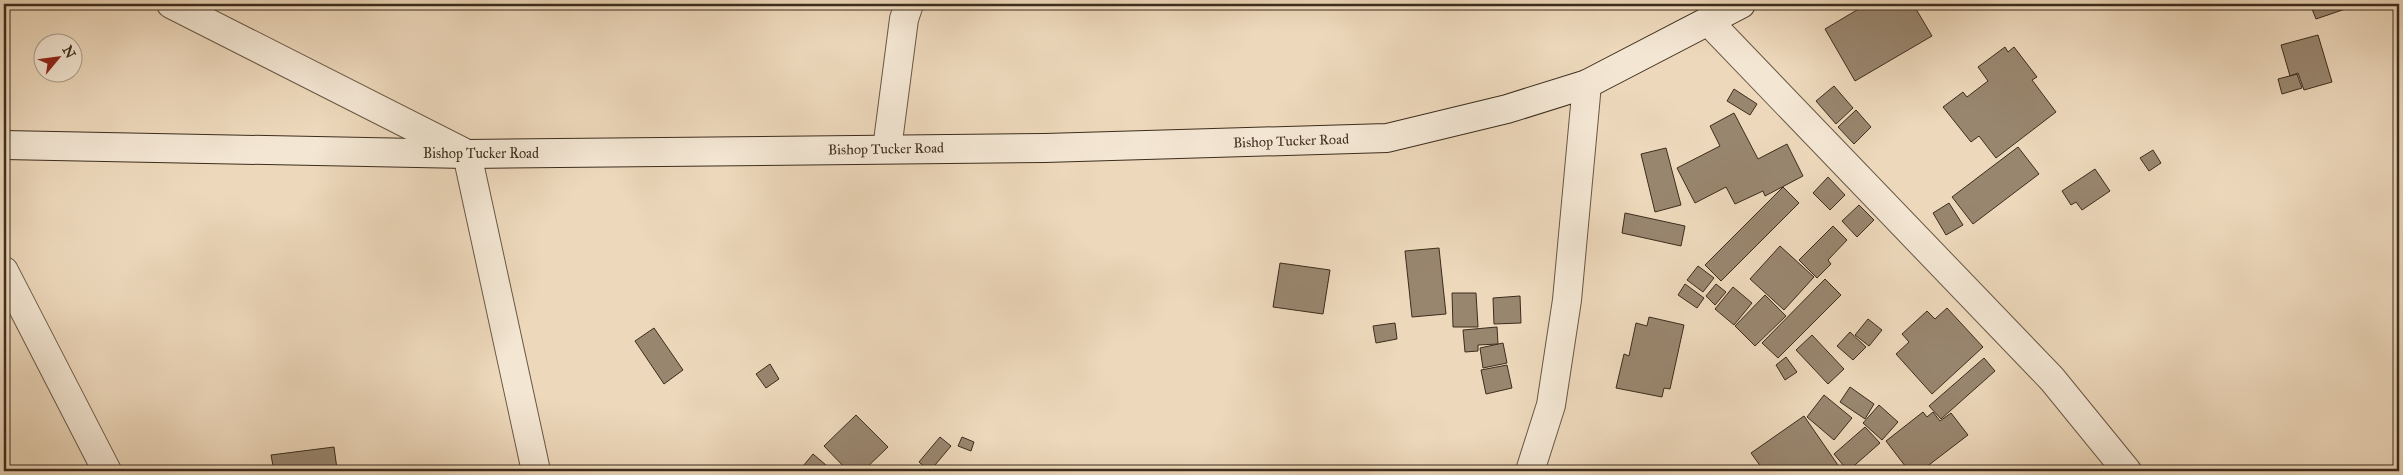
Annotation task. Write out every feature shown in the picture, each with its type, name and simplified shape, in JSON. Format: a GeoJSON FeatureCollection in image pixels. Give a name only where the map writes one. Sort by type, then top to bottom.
{"type":"FeatureCollection","features":[{"type":"Feature","properties":{"kind":"street"},"geometry":{"type":"LineString","coordinates":[[171,4],[467,154],[536,471]]}},
{"type":"Feature","properties":{"kind":"street"},"geometry":{"type":"LineString","coordinates":[[887,149],[904,19],[909,4]]}},
{"type":"Feature","properties":{"kind":"street","name":"Bishop Tucker Road"},"geometry":{"type":"LineString","coordinates":[[4,144],[467,154],[1045,148],[1387,138],[1507,109],[1587,84],[1741,4]]}},
{"type":"Feature","properties":{"kind":"street"},"geometry":{"type":"LineString","coordinates":[[1708,21],[2052,379],[2127,471]]}},
{"type":"Feature","properties":{"kind":"street"},"geometry":{"type":"LineString","coordinates":[[1530,471],[1551,405],[1567,300],[1587,84]]}},
{"type":"Feature","properties":{"kind":"street"},"geometry":{"type":"LineString","coordinates":[[4,271],[107,471]]}},
{"type":"Feature","properties":{"kind":"building"},"geometry":{"type":"Polygon","coordinates":[[[1867,4],[1913,4],[1932,36],[1855,81],[1825,29],[1867,4]]]}},
{"type":"Feature","properties":{"kind":"building"},"geometry":{"type":"Polygon","coordinates":[[[2310,4],[2360,4],[2316,19],[2310,4]]]}},
{"type":"Feature","properties":{"kind":"building"},"geometry":{"type":"Polygon","coordinates":[[[2318,35],[2332,82],[2304,90],[2298,73],[2290,76],[2281,45],[2318,35]]]}},
{"type":"Feature","properties":{"kind":"building"},"geometry":{"type":"Polygon","coordinates":[[[2005,47],[2008,52],[2014,47],[2037,77],[2032,80],[2056,112],[1996,158],[1979,136],[1971,142],[1943,107],[1963,92],[1967,97],[1988,81],[1978,67],[2005,47]]]}},
{"type":"Feature","properties":{"kind":"building"},"geometry":{"type":"Polygon","coordinates":[[[2297,74],[2302,88],[2282,94],[2278,79],[2297,74]]]}},
{"type":"Feature","properties":{"kind":"building"},"geometry":{"type":"Polygon","coordinates":[[[1834,86],[1853,108],[1836,124],[1816,101],[1834,86]]]}},
{"type":"Feature","properties":{"kind":"building"},"geometry":{"type":"Polygon","coordinates":[[[1734,89],[1757,104],[1750,115],[1727,101],[1734,89]]]}},
{"type":"Feature","properties":{"kind":"building"},"geometry":{"type":"Polygon","coordinates":[[[1856,110],[1871,127],[1854,144],[1838,127],[1856,110]]]}},
{"type":"Feature","properties":{"kind":"building"},"geometry":{"type":"Polygon","coordinates":[[[1734,113],[1758,159],[1787,144],[1803,176],[1765,196],[1763,191],[1735,204],[1726,187],[1695,203],[1677,168],[1720,146],[1710,126],[1734,113]]]}},
{"type":"Feature","properties":{"kind":"building"},"geometry":{"type":"Polygon","coordinates":[[[2018,147],[2039,174],[1973,224],[1952,197],[2018,147]]]}},
{"type":"Feature","properties":{"kind":"building"},"geometry":{"type":"Polygon","coordinates":[[[1666,148],[1681,205],[1655,212],[1641,154],[1666,148]]]}},
{"type":"Feature","properties":{"kind":"building"},"geometry":{"type":"Polygon","coordinates":[[[2153,150],[2161,163],[2149,171],[2140,158],[2153,150]]]}},
{"type":"Feature","properties":{"kind":"building"},"geometry":{"type":"Polygon","coordinates":[[[2095,169],[2110,191],[2082,210],[2076,202],[2071,205],[2062,191],[2095,169]]]}},
{"type":"Feature","properties":{"kind":"building"},"geometry":{"type":"Polygon","coordinates":[[[1828,177],[1845,195],[1830,210],[1813,193],[1828,177]]]}},
{"type":"Feature","properties":{"kind":"building"},"geometry":{"type":"Polygon","coordinates":[[[1783,187],[1799,203],[1721,281],[1705,265],[1783,187]]]}},
{"type":"Feature","properties":{"kind":"building"},"geometry":{"type":"Polygon","coordinates":[[[1949,203],[1963,225],[1946,235],[1933,213],[1949,203]]]}},
{"type":"Feature","properties":{"kind":"building"},"geometry":{"type":"Polygon","coordinates":[[[1859,205],[1874,220],[1857,237],[1842,221],[1859,205]]]}},
{"type":"Feature","properties":{"kind":"building"},"geometry":{"type":"Polygon","coordinates":[[[1625,213],[1685,226],[1681,246],[1622,233],[1625,213]]]}},
{"type":"Feature","properties":{"kind":"building"},"geometry":{"type":"Polygon","coordinates":[[[1833,226],[1847,240],[1828,260],[1831,264],[1817,278],[1799,260],[1833,226]]]}},
{"type":"Feature","properties":{"kind":"building"},"geometry":{"type":"Polygon","coordinates":[[[1780,246],[1814,277],[1784,310],[1750,279],[1780,246]]]}},
{"type":"Feature","properties":{"kind":"building"},"geometry":{"type":"Polygon","coordinates":[[[1439,248],[1446,314],[1412,317],[1405,251],[1439,248]]]}},
{"type":"Feature","properties":{"kind":"building"},"geometry":{"type":"Polygon","coordinates":[[[1280,263],[1330,270],[1323,314],[1273,307],[1280,263]]]}},
{"type":"Feature","properties":{"kind":"building"},"geometry":{"type":"Polygon","coordinates":[[[1698,266],[1714,278],[1703,292],[1687,280],[1698,266]]]}},
{"type":"Feature","properties":{"kind":"building"},"geometry":{"type":"Polygon","coordinates":[[[1825,279],[1841,295],[1778,358],[1762,343],[1825,279]]]}},
{"type":"Feature","properties":{"kind":"building"},"geometry":{"type":"Polygon","coordinates":[[[1685,284],[1704,298],[1697,308],[1678,295],[1685,284]]]}},
{"type":"Feature","properties":{"kind":"building"},"geometry":{"type":"Polygon","coordinates":[[[1716,284],[1726,292],[1715,305],[1706,296],[1716,284]]]}},
{"type":"Feature","properties":{"kind":"building"},"geometry":{"type":"Polygon","coordinates":[[[1733,287],[1752,303],[1734,325],[1715,309],[1733,287]]]}},
{"type":"Feature","properties":{"kind":"building"},"geometry":{"type":"Polygon","coordinates":[[[1452,293],[1476,293],[1478,327],[1453,327],[1452,293]]]}},
{"type":"Feature","properties":{"kind":"building"},"geometry":{"type":"Polygon","coordinates":[[[1765,295],[1786,316],[1755,346],[1735,326],[1765,295]]]}},
{"type":"Feature","properties":{"kind":"building"},"geometry":{"type":"Polygon","coordinates":[[[1520,296],[1521,323],[1494,324],[1493,298],[1520,296]]]}},
{"type":"Feature","properties":{"kind":"building"},"geometry":{"type":"Polygon","coordinates":[[[1947,308],[1983,347],[1932,394],[1896,354],[1909,342],[1902,334],[1927,311],[1935,319],[1947,308]]]}},
{"type":"Feature","properties":{"kind":"building"},"geometry":{"type":"Polygon","coordinates":[[[1649,317],[1684,325],[1670,389],[1664,388],[1662,397],[1616,388],[1624,354],[1629,356],[1636,323],[1647,326],[1649,317]]]}},
{"type":"Feature","properties":{"kind":"building"},"geometry":{"type":"Polygon","coordinates":[[[1868,319],[1882,330],[1869,346],[1855,335],[1868,319]]]}},
{"type":"Feature","properties":{"kind":"building"},"geometry":{"type":"Polygon","coordinates":[[[1395,323],[1397,339],[1376,343],[1373,326],[1395,323]]]}},
{"type":"Feature","properties":{"kind":"building"},"geometry":{"type":"Polygon","coordinates":[[[1497,327],[1498,344],[1478,345],[1478,351],[1465,352],[1463,330],[1497,327]]]}},
{"type":"Feature","properties":{"kind":"building"},"geometry":{"type":"Polygon","coordinates":[[[654,328],[683,370],[664,384],[635,341],[654,328]]]}},
{"type":"Feature","properties":{"kind":"building"},"geometry":{"type":"Polygon","coordinates":[[[1850,332],[1866,347],[1853,360],[1837,346],[1850,332]]]}},
{"type":"Feature","properties":{"kind":"building"},"geometry":{"type":"Polygon","coordinates":[[[1812,335],[1844,369],[1828,384],[1796,350],[1812,335]]]}},
{"type":"Feature","properties":{"kind":"building"},"geometry":{"type":"Polygon","coordinates":[[[1503,343],[1507,363],[1483,368],[1480,348],[1503,343]]]}},
{"type":"Feature","properties":{"kind":"building"},"geometry":{"type":"Polygon","coordinates":[[[1786,357],[1797,372],[1785,380],[1776,365],[1786,357]]]}},
{"type":"Feature","properties":{"kind":"building"},"geometry":{"type":"Polygon","coordinates":[[[1984,358],[1995,371],[1941,419],[1929,406],[1984,358]]]}},
{"type":"Feature","properties":{"kind":"building"},"geometry":{"type":"Polygon","coordinates":[[[770,364],[779,379],[766,388],[756,374],[770,364]]]}},
{"type":"Feature","properties":{"kind":"building"},"geometry":{"type":"Polygon","coordinates":[[[1507,365],[1512,388],[1486,394],[1481,370],[1507,365]]]}},
{"type":"Feature","properties":{"kind":"building"},"geometry":{"type":"Polygon","coordinates":[[[1850,387],[1874,404],[1865,419],[1840,402],[1850,387]]]}},
{"type":"Feature","properties":{"kind":"building"},"geometry":{"type":"Polygon","coordinates":[[[1824,395],[1852,418],[1834,440],[1807,417],[1824,395]]]}},
{"type":"Feature","properties":{"kind":"building"},"geometry":{"type":"Polygon","coordinates":[[[1879,405],[1898,422],[1882,440],[1863,423],[1879,405]]]}},
{"type":"Feature","properties":{"kind":"building"},"geometry":{"type":"Polygon","coordinates":[[[1923,412],[1927,417],[1933,412],[1940,421],[1951,413],[1968,435],[1921,471],[1909,471],[1886,441],[1923,412]]]}},
{"type":"Feature","properties":{"kind":"building"},"geometry":{"type":"Polygon","coordinates":[[[856,415],[888,447],[863,471],[848,471],[824,446],[856,415]]]}},
{"type":"Feature","properties":{"kind":"building"},"geometry":{"type":"Polygon","coordinates":[[[1804,416],[1840,468],[1835,471],[1764,471],[1751,453],[1804,416]]]}},
{"type":"Feature","properties":{"kind":"building"},"geometry":{"type":"Polygon","coordinates":[[[1865,427],[1880,443],[1848,471],[1834,454],[1865,427]]]}},
{"type":"Feature","properties":{"kind":"building"},"geometry":{"type":"Polygon","coordinates":[[[940,437],[951,446],[930,471],[919,462],[940,437]]]}},
{"type":"Feature","properties":{"kind":"building"},"geometry":{"type":"Polygon","coordinates":[[[962,437],[974,442],[971,451],[958,446],[962,437]]]}},
{"type":"Feature","properties":{"kind":"building"},"geometry":{"type":"Polygon","coordinates":[[[334,447],[337,469],[343,468],[343,471],[274,471],[271,455],[334,447]]]}},
{"type":"Feature","properties":{"kind":"building"},"geometry":{"type":"Polygon","coordinates":[[[813,454],[833,471],[799,471],[813,454]]]}}]}
